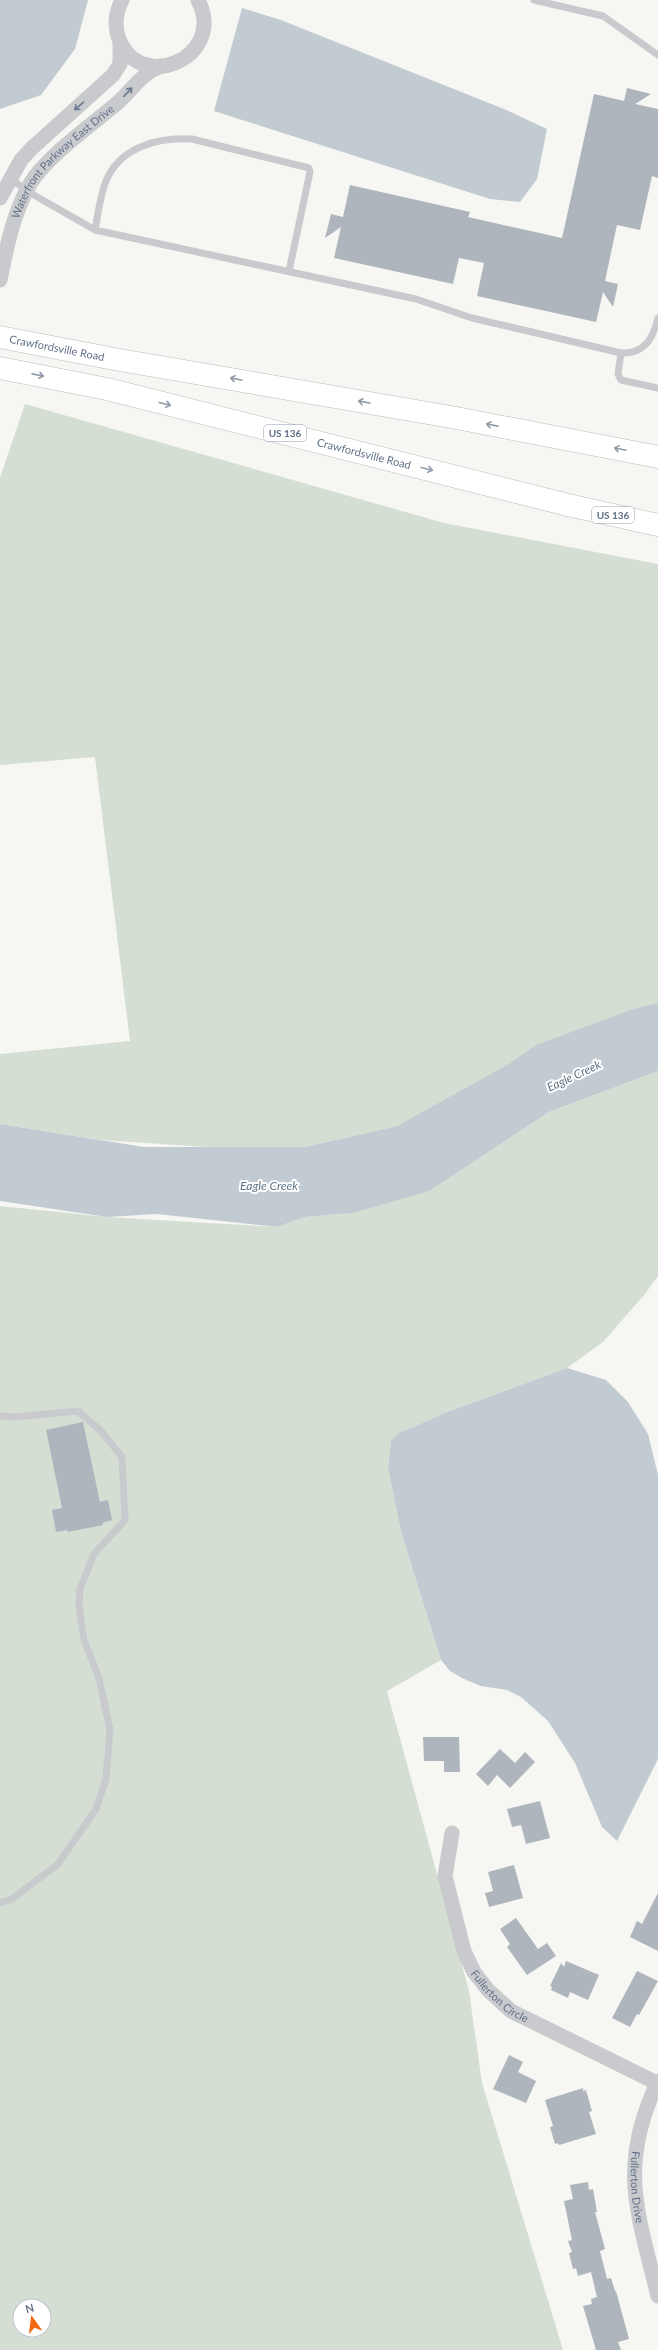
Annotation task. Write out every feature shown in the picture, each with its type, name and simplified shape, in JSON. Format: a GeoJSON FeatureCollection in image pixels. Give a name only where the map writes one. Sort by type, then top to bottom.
{"type":"FeatureCollection","features":[{"type":"Feature","properties":{"kind":"main road","name":"Crawfordsville Road"},"geometry":{"type":"LineString","coordinates":[[0,337],[114,359],[451,417],[658,457]]}},
{"type":"Feature","properties":{"kind":"main road","name":"Crawfordsville Road"},"geometry":{"type":"LineString","coordinates":[[0,368],[107,389],[568,505],[658,525]]}},
{"type":"Feature","properties":{"kind":"street"},"geometry":{"type":"LineString","coordinates":[[0,198],[10,178],[32,148],[113,75],[120,64],[120,42],[116,19],[122,0]]}},
{"type":"Feature","properties":{"kind":"street"},"geometry":{"type":"LineString","coordinates":[[120,42],[136,59],[144,64],[160,66],[172,65],[185,59],[195,50],[201,40],[204,16],[198,0]]}},
{"type":"Feature","properties":{"kind":"street","name":"Waterfront Parkway East Drive"},"geometry":{"type":"LineString","coordinates":[[0,280],[12,224],[27,191],[38,173],[118,102],[148,71],[160,66]]}},
{"type":"Feature","properties":{"kind":"street","name":"Fullerton Circle"},"geometry":{"type":"LineString","coordinates":[[452,1833],[445,1876],[464,1951],[474,1972],[488,1990],[511,2010],[658,2082]]}},
{"type":"Feature","properties":{"kind":"street","name":"Fullerton Drive"},"geometry":{"type":"LineString","coordinates":[[658,2082],[645,2108],[640,2126],[634,2174],[638,2214],[658,2296]]}},
{"type":"Feature","properties":{"kind":"lane"},"geometry":{"type":"LineString","coordinates":[[534,0],[602,16],[658,55]]}},
{"type":"Feature","properties":{"kind":"lane"},"geometry":{"type":"LineString","coordinates":[[95,230],[105,183],[110,172],[120,161],[144,144],[175,138],[192,139],[309,168],[310,172],[289,271]]}},
{"type":"Feature","properties":{"kind":"lane"},"geometry":{"type":"LineString","coordinates":[[10,178],[27,191],[95,230],[416,299],[472,318],[621,354],[642,348],[656,335],[658,318]]}},
{"type":"Feature","properties":{"kind":"lane"},"geometry":{"type":"LineString","coordinates":[[621,354],[618,374],[621,380],[658,388]]}},
{"type":"Feature","properties":{"kind":"lane"},"geometry":{"type":"LineString","coordinates":[[0,1416],[78,1411],[101,1431],[122,1457],[125,1520],[94,1554],[80,1589],[79,1606],[84,1640],[99,1678],[110,1730],[106,1779],[96,1809],[58,1864],[12,1899],[0,1903]]}},
{"type":"Feature","properties":{"kind":"shaded area"},"geometry":{"type":"Polygon","coordinates":[[[25,404],[444,523],[658,564],[658,1003],[397,1126],[305,1147],[206,1147],[102,1140],[0,1124],[0,1054],[130,1041],[95,757],[0,765],[0,478],[25,404]]]}},
{"type":"Feature","properties":{"kind":"shaded area"},"geometry":{"type":"Polygon","coordinates":[[[658,1071],[658,1276],[645,1294],[603,1342],[567,1368],[447,1412],[397,1434],[391,1441],[388,1468],[401,1532],[441,1660],[387,1691],[469,1991],[482,2083],[563,2350],[0,2350],[0,1206],[107,1217],[277,1227],[305,1217],[353,1213],[489,1151],[549,1112],[658,1071]]]}},
{"type":"Feature","properties":{"kind":"water"},"geometry":{"type":"Polygon","coordinates":[[[0,0],[88,0],[75,49],[41,95],[0,109],[0,0]]]}},
{"type":"Feature","properties":{"kind":"water"},"geometry":{"type":"Polygon","coordinates":[[[242,8],[281,20],[504,109],[547,129],[537,179],[520,202],[490,199],[214,111],[242,8]]]}},
{"type":"Feature","properties":{"kind":"water","name":"Eagle Creek"},"geometry":{"type":"Polygon","coordinates":[[[658,1003],[658,1071],[549,1112],[429,1191],[353,1213],[305,1217],[277,1227],[157,1214],[107,1217],[0,1201],[0,1124],[144,1147],[305,1147],[397,1126],[509,1064],[536,1045],[633,1009],[658,1003]]]}},
{"type":"Feature","properties":{"kind":"water"},"geometry":{"type":"Polygon","coordinates":[[[567,1368],[606,1380],[628,1402],[648,1434],[658,1475],[658,1759],[617,1841],[602,1827],[575,1763],[548,1721],[521,1697],[507,1690],[481,1686],[464,1679],[450,1671],[441,1660],[401,1532],[388,1468],[391,1441],[397,1434],[447,1412],[567,1368]]]}},
{"type":"Feature","properties":{"kind":"building"},"geometry":{"type":"Polygon","coordinates":[[[627,88],[651,94],[635,104],[658,109],[658,178],[652,176],[640,230],[617,225],[605,281],[618,284],[613,307],[603,292],[596,322],[477,296],[484,263],[459,258],[453,284],[334,258],[341,227],[325,238],[331,214],[343,217],[350,185],[470,212],[468,217],[562,238],[594,94],[624,101],[627,88]]]}},
{"type":"Feature","properties":{"kind":"building"},"geometry":{"type":"Polygon","coordinates":[[[83,1422],[100,1502],[108,1500],[112,1520],[102,1523],[103,1525],[68,1532],[67,1530],[56,1532],[52,1510],[62,1508],[46,1430],[83,1422]]]}},
{"type":"Feature","properties":{"kind":"building"},"geometry":{"type":"Polygon","coordinates":[[[423,1737],[459,1737],[460,1772],[444,1772],[444,1761],[424,1761],[423,1737]]]}},
{"type":"Feature","properties":{"kind":"building"},"geometry":{"type":"Polygon","coordinates":[[[500,1749],[515,1763],[525,1752],[535,1762],[510,1788],[497,1775],[488,1786],[476,1774],[500,1749]]]}},
{"type":"Feature","properties":{"kind":"building"},"geometry":{"type":"Polygon","coordinates":[[[540,1801],[550,1838],[526,1844],[521,1825],[512,1827],[507,1809],[540,1801]]]}},
{"type":"Feature","properties":{"kind":"building"},"geometry":{"type":"Polygon","coordinates":[[[514,1865],[523,1898],[489,1907],[485,1893],[493,1891],[488,1872],[514,1865]]]}},
{"type":"Feature","properties":{"kind":"building"},"geometry":{"type":"Polygon","coordinates":[[[658,1893],[658,1951],[630,1937],[637,1921],[642,1924],[658,1893]]]}},
{"type":"Feature","properties":{"kind":"building"},"geometry":{"type":"Polygon","coordinates":[[[516,1918],[538,1949],[547,1943],[556,1956],[527,1975],[507,1947],[510,1944],[500,1929],[516,1918]]]}},
{"type":"Feature","properties":{"kind":"building"},"geometry":{"type":"Polygon","coordinates":[[[566,1961],[599,1975],[588,2000],[570,1992],[568,1998],[551,1990],[552,1987],[550,1986],[561,1963],[564,1967],[566,1961]]]}},
{"type":"Feature","properties":{"kind":"building"},"geometry":{"type":"Polygon","coordinates":[[[637,1971],[658,1981],[639,2015],[637,2014],[630,2027],[612,2018],[637,1971]]]}},
{"type":"Feature","properties":{"kind":"building"},"geometry":{"type":"Polygon","coordinates":[[[509,2055],[523,2062],[518,2072],[536,2081],[526,2103],[493,2089],[509,2055]]]}},
{"type":"Feature","properties":{"kind":"building"},"geometry":{"type":"Polygon","coordinates":[[[583,2088],[583,2091],[586,2090],[592,2111],[589,2112],[596,2134],[559,2145],[558,2143],[555,2144],[550,2127],[553,2126],[545,2100],[583,2088]]]}},
{"type":"Feature","properties":{"kind":"building"},"geometry":{"type":"Polygon","coordinates":[[[588,2182],[589,2190],[593,2189],[597,2212],[595,2212],[605,2249],[600,2251],[607,2279],[611,2278],[616,2291],[629,2339],[618,2342],[621,2350],[596,2350],[583,2306],[592,2304],[591,2299],[597,2297],[591,2272],[578,2276],[576,2268],[573,2269],[569,2253],[572,2252],[568,2241],[572,2240],[564,2201],[573,2199],[570,2185],[588,2182]]]}}]}
